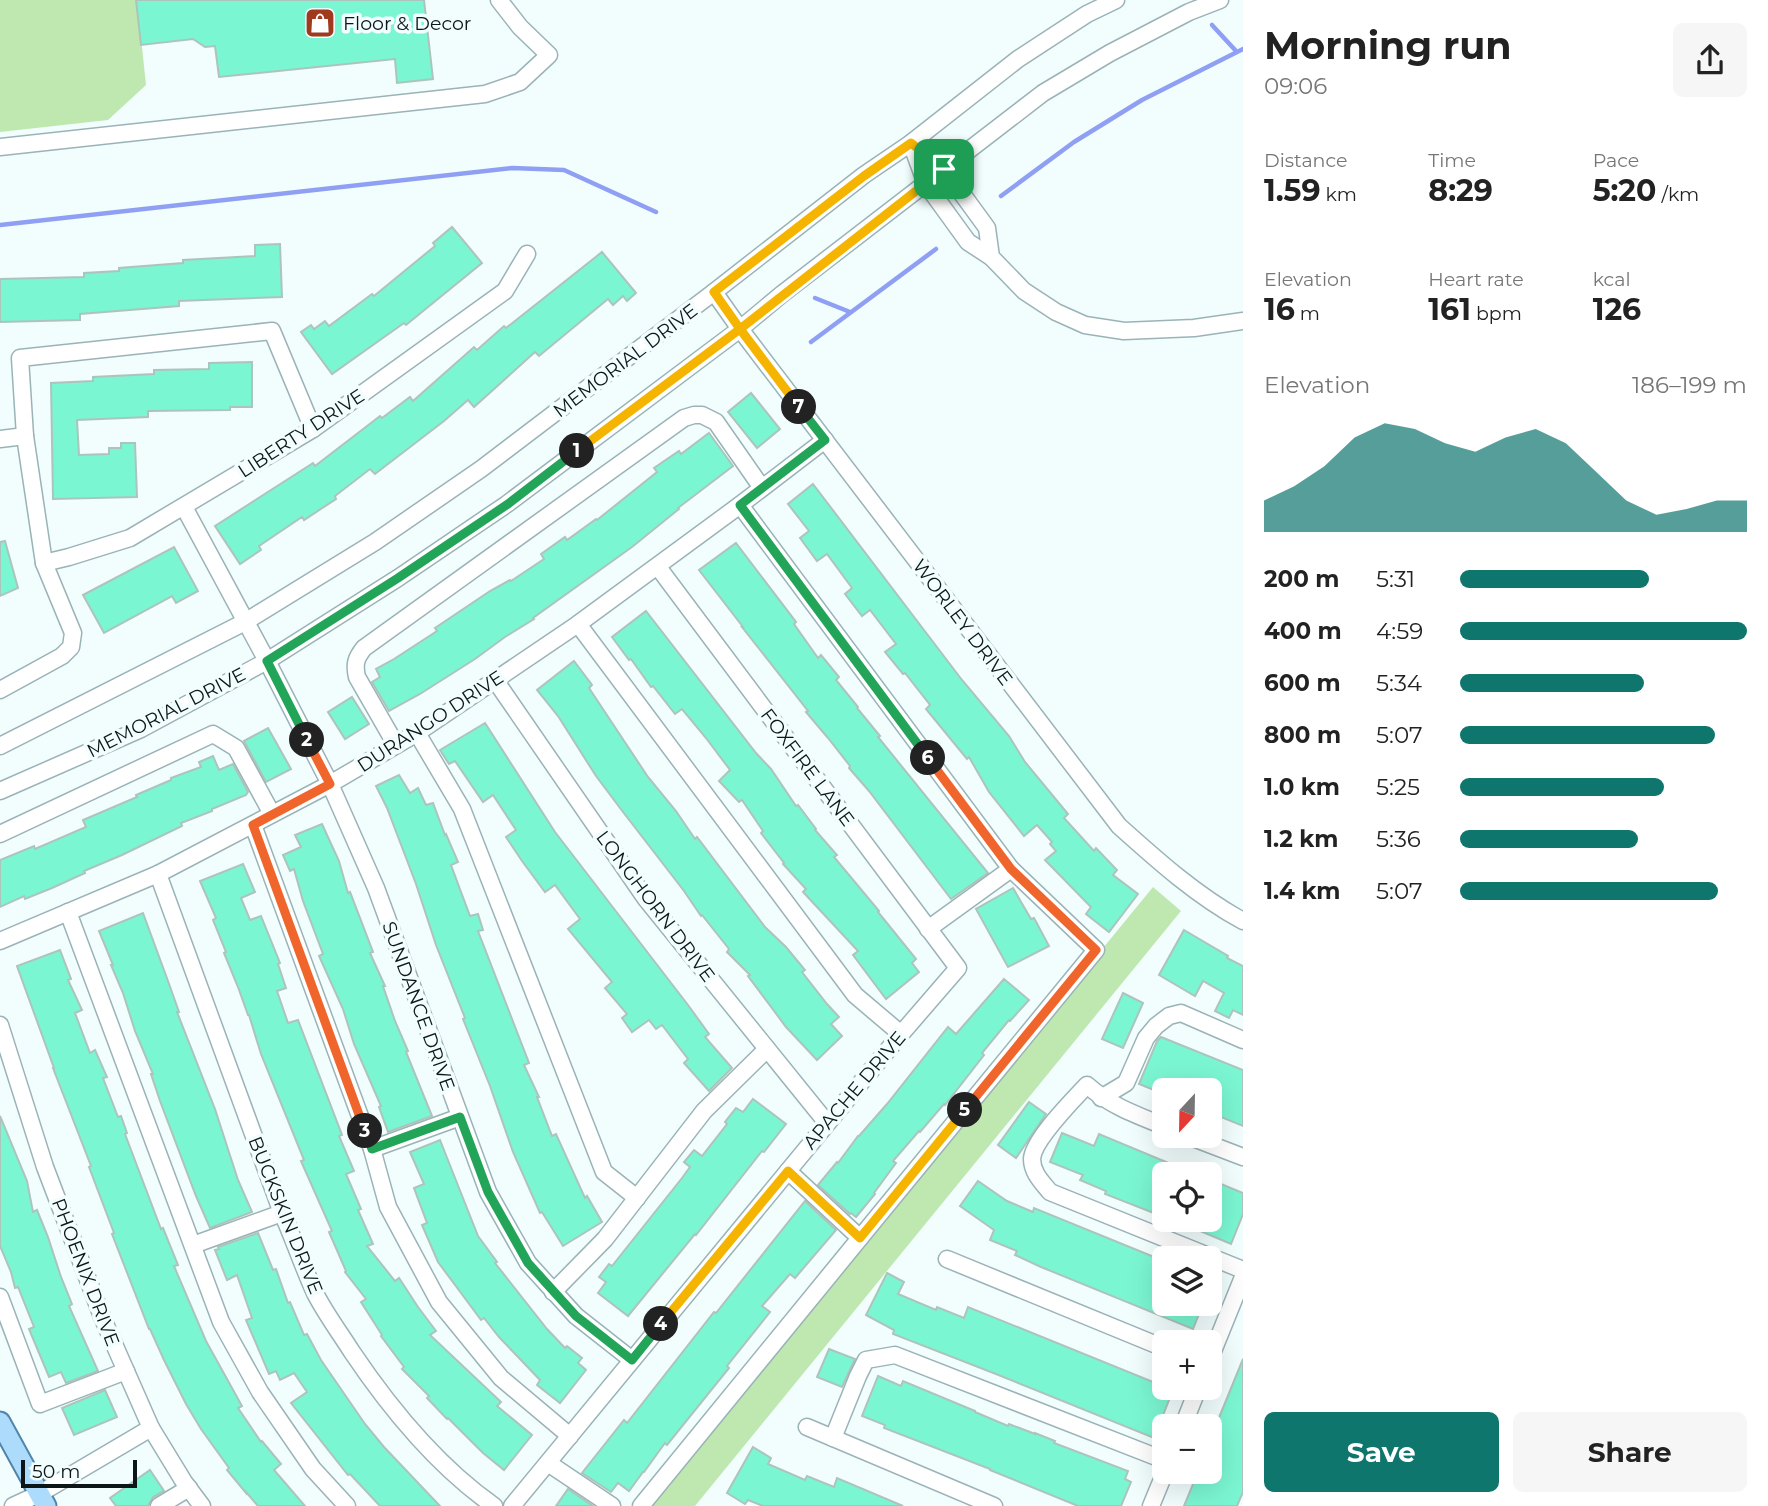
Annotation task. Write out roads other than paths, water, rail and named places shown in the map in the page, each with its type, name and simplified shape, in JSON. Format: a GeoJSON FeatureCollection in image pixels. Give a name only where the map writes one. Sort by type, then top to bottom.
{"type":"FeatureCollection","features":[{"type":"Feature","properties":{"kind":"main road"},"geometry":{"type":"LineString","coordinates":[[0,1422],[43,1500]]}},
{"type":"Feature","properties":{"kind":"street"},"geometry":{"type":"LineString","coordinates":[[0,147],[485,94],[520,82],[549,55],[520,27],[499,0]]}},
{"type":"Feature","properties":{"kind":"street","name":"MEMORIAL DRIVE"},"geometry":{"type":"LineString","coordinates":[[0,746],[245,622],[375,542],[481,470],[1018,59],[1087,14],[1116,0]]}},
{"type":"Feature","properties":{"kind":"street","name":"MEMORIAL DRIVE"},"geometry":{"type":"LineString","coordinates":[[0,791],[141,729],[267,661],[398,578],[508,504],[740,329],[1043,93],[1110,53],[1189,12],[1220,0]]}},
{"type":"Feature","properties":{"kind":"street"},"geometry":{"type":"LineString","coordinates":[[911,143],[944,169],[987,228],[991,257]]}},
{"type":"Feature","properties":{"kind":"street"},"geometry":{"type":"LineString","coordinates":[[911,143],[926,184],[968,242],[991,257],[1024,291],[1056,312],[1085,325],[1124,331],[1194,328],[1243,321]]}},
{"type":"Feature","properties":{"kind":"street","name":"LIBERTY DRIVE"},"geometry":{"type":"LineString","coordinates":[[44,563],[130,538],[313,429],[505,291],[527,254]]}},
{"type":"Feature","properties":{"kind":"street","name":"WORLEY DRIVE"},"geometry":{"type":"LineString","coordinates":[[714,292],[1118,826],[1181,880],[1222,910],[1243,921]]}},
{"type":"Feature","properties":{"kind":"street"},"geometry":{"type":"LineString","coordinates":[[0,690],[62,656],[71,647],[73,633],[44,563],[25,436],[20,358],[272,331],[313,429]]}},
{"type":"Feature","properties":{"kind":"street"},"geometry":{"type":"LineString","coordinates":[[397,745],[357,677],[357,657],[364,648],[684,418],[702,415],[716,422],[762,488]]}},
{"type":"Feature","properties":{"kind":"street"},"geometry":{"type":"LineString","coordinates":[[0,439],[25,436]]}},
{"type":"Feature","properties":{"kind":"street","name":"DURANGO DRIVE"},"geometry":{"type":"LineString","coordinates":[[0,941],[158,874],[330,784],[417,733],[658,567],[825,440]]}},
{"type":"Feature","properties":{"kind":"street"},"geometry":{"type":"LineString","coordinates":[[641,1506],[1096,950],[1011,869],[740,505]]}},
{"type":"Feature","properties":{"kind":"street","name":"SUNDANCE DRIVE"},"geometry":{"type":"LineString","coordinates":[[184,507],[330,784],[376,888],[488,1192],[528,1263],[576,1316],[632,1360]]}},
{"type":"Feature","properties":{"kind":"street","name":"FOXFIRE LANE"},"geometry":{"type":"LineString","coordinates":[[658,567],[958,968]]}},
{"type":"Feature","properties":{"kind":"street"},"geometry":{"type":"LineString","coordinates":[[578,624],[855,995],[901,1034]]}},
{"type":"Feature","properties":{"kind":"street","name":"LONGHORN DRIVE"},"geometry":{"type":"LineString","coordinates":[[495,680],[646,899],[827,1123]]}},
{"type":"Feature","properties":{"kind":"street"},"geometry":{"type":"LineString","coordinates":[[417,733],[462,808],[604,1172],[637,1198]]}},
{"type":"Feature","properties":{"kind":"street"},"geometry":{"type":"LineString","coordinates":[[0,834],[213,734],[236,748],[272,814]]}},
{"type":"Feature","properties":{"kind":"street"},"geometry":{"type":"LineString","coordinates":[[253,825],[372,1149],[388,1208],[439,1302],[501,1378],[570,1436]]}},
{"type":"Feature","properties":{"kind":"street"},"geometry":{"type":"LineString","coordinates":[[929,929],[1011,869]]}},
{"type":"Feature","properties":{"kind":"street","name":"BUCKSKIN DRIVE"},"geometry":{"type":"LineString","coordinates":[[158,874],[282,1213],[316,1294],[374,1383],[408,1426],[447,1466],[494,1506]]}},
{"type":"Feature","properties":{"kind":"street"},"geometry":{"type":"LineString","coordinates":[[68,912],[221,1321],[260,1392],[313,1469],[347,1506]]}},
{"type":"Feature","properties":{"kind":"street","name":"APACHE DRIVE"},"geometry":{"type":"LineString","coordinates":[[512,1506],[958,968]]}},
{"type":"Feature","properties":{"kind":"street"},"geometry":{"type":"LineString","coordinates":[[1101,1098],[1126,1083],[1146,1038],[1169,1016],[1181,1013],[1243,1040]]}},
{"type":"Feature","properties":{"kind":"street","name":"PHOENIX DRIVE"},"geometry":{"type":"LineString","coordinates":[[0,1025],[45,1167],[103,1319],[151,1428],[202,1506]]}},
{"type":"Feature","properties":{"kind":"street"},"geometry":{"type":"LineString","coordinates":[[553,1292],[605,1239],[704,1111],[767,1049]]}},
{"type":"Feature","properties":{"kind":"street"},"geometry":{"type":"LineString","coordinates":[[1152,1122],[1101,1098],[1087,1085],[1039,1141],[1032,1158],[1035,1173],[1050,1192],[1243,1270]]}},
{"type":"Feature","properties":{"kind":"street"},"geometry":{"type":"LineString","coordinates":[[372,1149],[460,1117]]}},
{"type":"Feature","properties":{"kind":"street"},"geometry":{"type":"LineString","coordinates":[[1219,1148],[1243,1157]]}},
{"type":"Feature","properties":{"kind":"street"},"geometry":{"type":"LineString","coordinates":[[788,1171],[860,1238]]}},
{"type":"Feature","properties":{"kind":"street"},"geometry":{"type":"LineString","coordinates":[[193,1245],[282,1213]]}},
{"type":"Feature","properties":{"kind":"street"},"geometry":{"type":"LineString","coordinates":[[947,1259],[1152,1343]]}},
{"type":"Feature","properties":{"kind":"street"},"geometry":{"type":"LineString","coordinates":[[1222,1330],[1243,1277]]}},
{"type":"Feature","properties":{"kind":"street"},"geometry":{"type":"LineString","coordinates":[[0,1297],[40,1405],[126,1371]]}},
{"type":"Feature","properties":{"kind":"street"},"geometry":{"type":"LineString","coordinates":[[833,1438],[866,1360],[895,1355],[1152,1455]]}},
{"type":"Feature","properties":{"kind":"street"},"geometry":{"type":"LineString","coordinates":[[807,1427],[994,1506]]}},
{"type":"Feature","properties":{"kind":"street"},"geometry":{"type":"LineString","coordinates":[[13,1506],[43,1500],[151,1428]]}},
{"type":"Feature","properties":{"kind":"street"},"geometry":{"type":"LineString","coordinates":[[548,1462],[612,1506]]}},
{"type":"Feature","properties":{"kind":"street"},"geometry":{"type":"LineString","coordinates":[[1151,1506],[1160,1484]]}},
{"type":"Feature","properties":{"kind":"street"},"geometry":{"type":"LineString","coordinates":[[159,1506],[189,1488]]}},
{"type":"Feature","properties":{"kind":"waterway"},"geometry":{"type":"LineString","coordinates":[[1212,25],[1236,51]]}},
{"type":"Feature","properties":{"kind":"waterway"},"geometry":{"type":"LineString","coordinates":[[1001,196],[1074,142],[1142,100],[1243,49]]}},
{"type":"Feature","properties":{"kind":"waterway"},"geometry":{"type":"LineString","coordinates":[[0,225],[512,168],[564,170],[656,212]]}},
{"type":"Feature","properties":{"kind":"waterway"},"geometry":{"type":"LineString","coordinates":[[811,342],[936,249]]}},
{"type":"Feature","properties":{"kind":"waterway"},"geometry":{"type":"LineString","coordinates":[[815,298],[850,312]]}},
{"type":"Feature","properties":{"kind":"place","name":"Floor & Decor"},"geometry":{"type":"Point","coordinates":[320,23]}}]}
